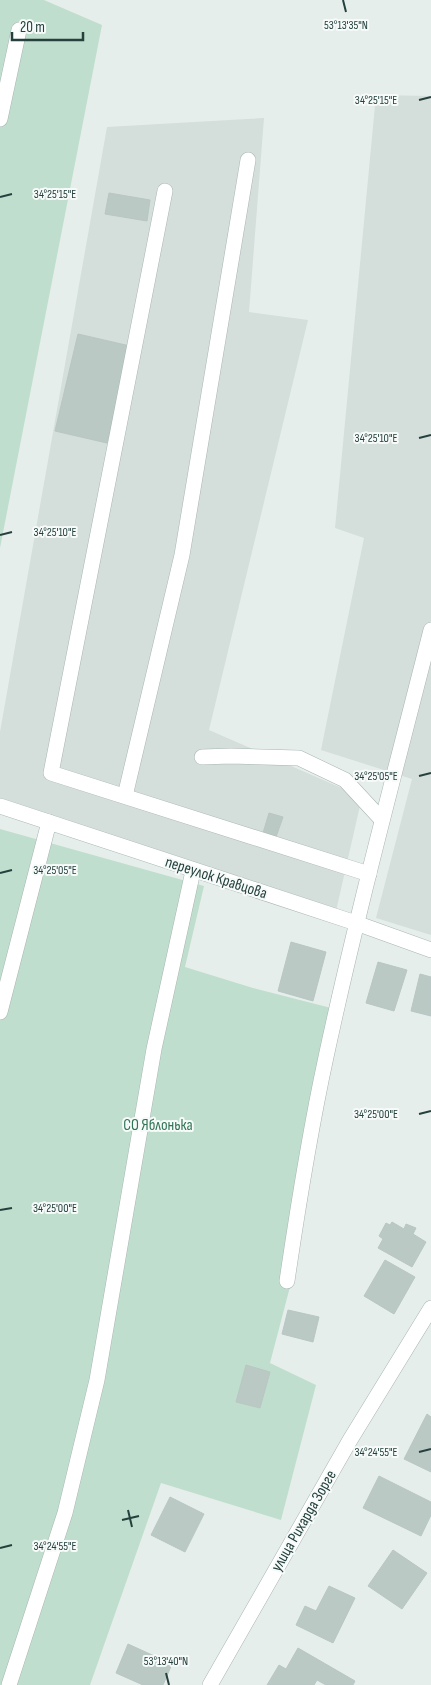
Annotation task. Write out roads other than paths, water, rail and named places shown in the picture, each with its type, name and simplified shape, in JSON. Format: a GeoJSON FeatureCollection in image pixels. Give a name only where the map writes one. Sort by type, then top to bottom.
{"type":"FeatureCollection","features":[{"type":"Feature","properties":{"kind":"street"},"geometry":{"type":"LineString","coordinates":[[0,119],[19,30]]}},
{"type":"Feature","properties":{"kind":"street"},"geometry":{"type":"LineString","coordinates":[[124,796],[182,555],[248,160]]}},
{"type":"Feature","properties":{"kind":"street"},"geometry":{"type":"LineString","coordinates":[[165,191],[51,774],[369,874]]}},
{"type":"Feature","properties":{"kind":"street"},"geometry":{"type":"LineString","coordinates":[[287,1281],[304,1167],[326,1058],[356,923],[431,630]]}},
{"type":"Feature","properties":{"kind":"street"},"geometry":{"type":"LineString","coordinates":[[202,757],[299,758],[346,780],[382,820]]}},
{"type":"Feature","properties":{"kind":"street","name":"переулок Кравцова"},"geometry":{"type":"LineString","coordinates":[[0,806],[356,923],[431,950]]}},
{"type":"Feature","properties":{"kind":"street"},"geometry":{"type":"LineString","coordinates":[[0,1012],[49,822]]}},
{"type":"Feature","properties":{"kind":"street"},"geometry":{"type":"LineString","coordinates":[[9,1685],[65,1513],[97,1380],[154,1049],[193,871]]}},
{"type":"Feature","properties":{"kind":"street","name":"улица Рихарда Зорге"},"geometry":{"type":"LineString","coordinates":[[210,1685],[350,1440],[431,1308]]}},
{"type":"Feature","properties":{"kind":"park label","name":"СО Яблонька"},"geometry":{"type":"Point","coordinates":[158,1125]}}]}
